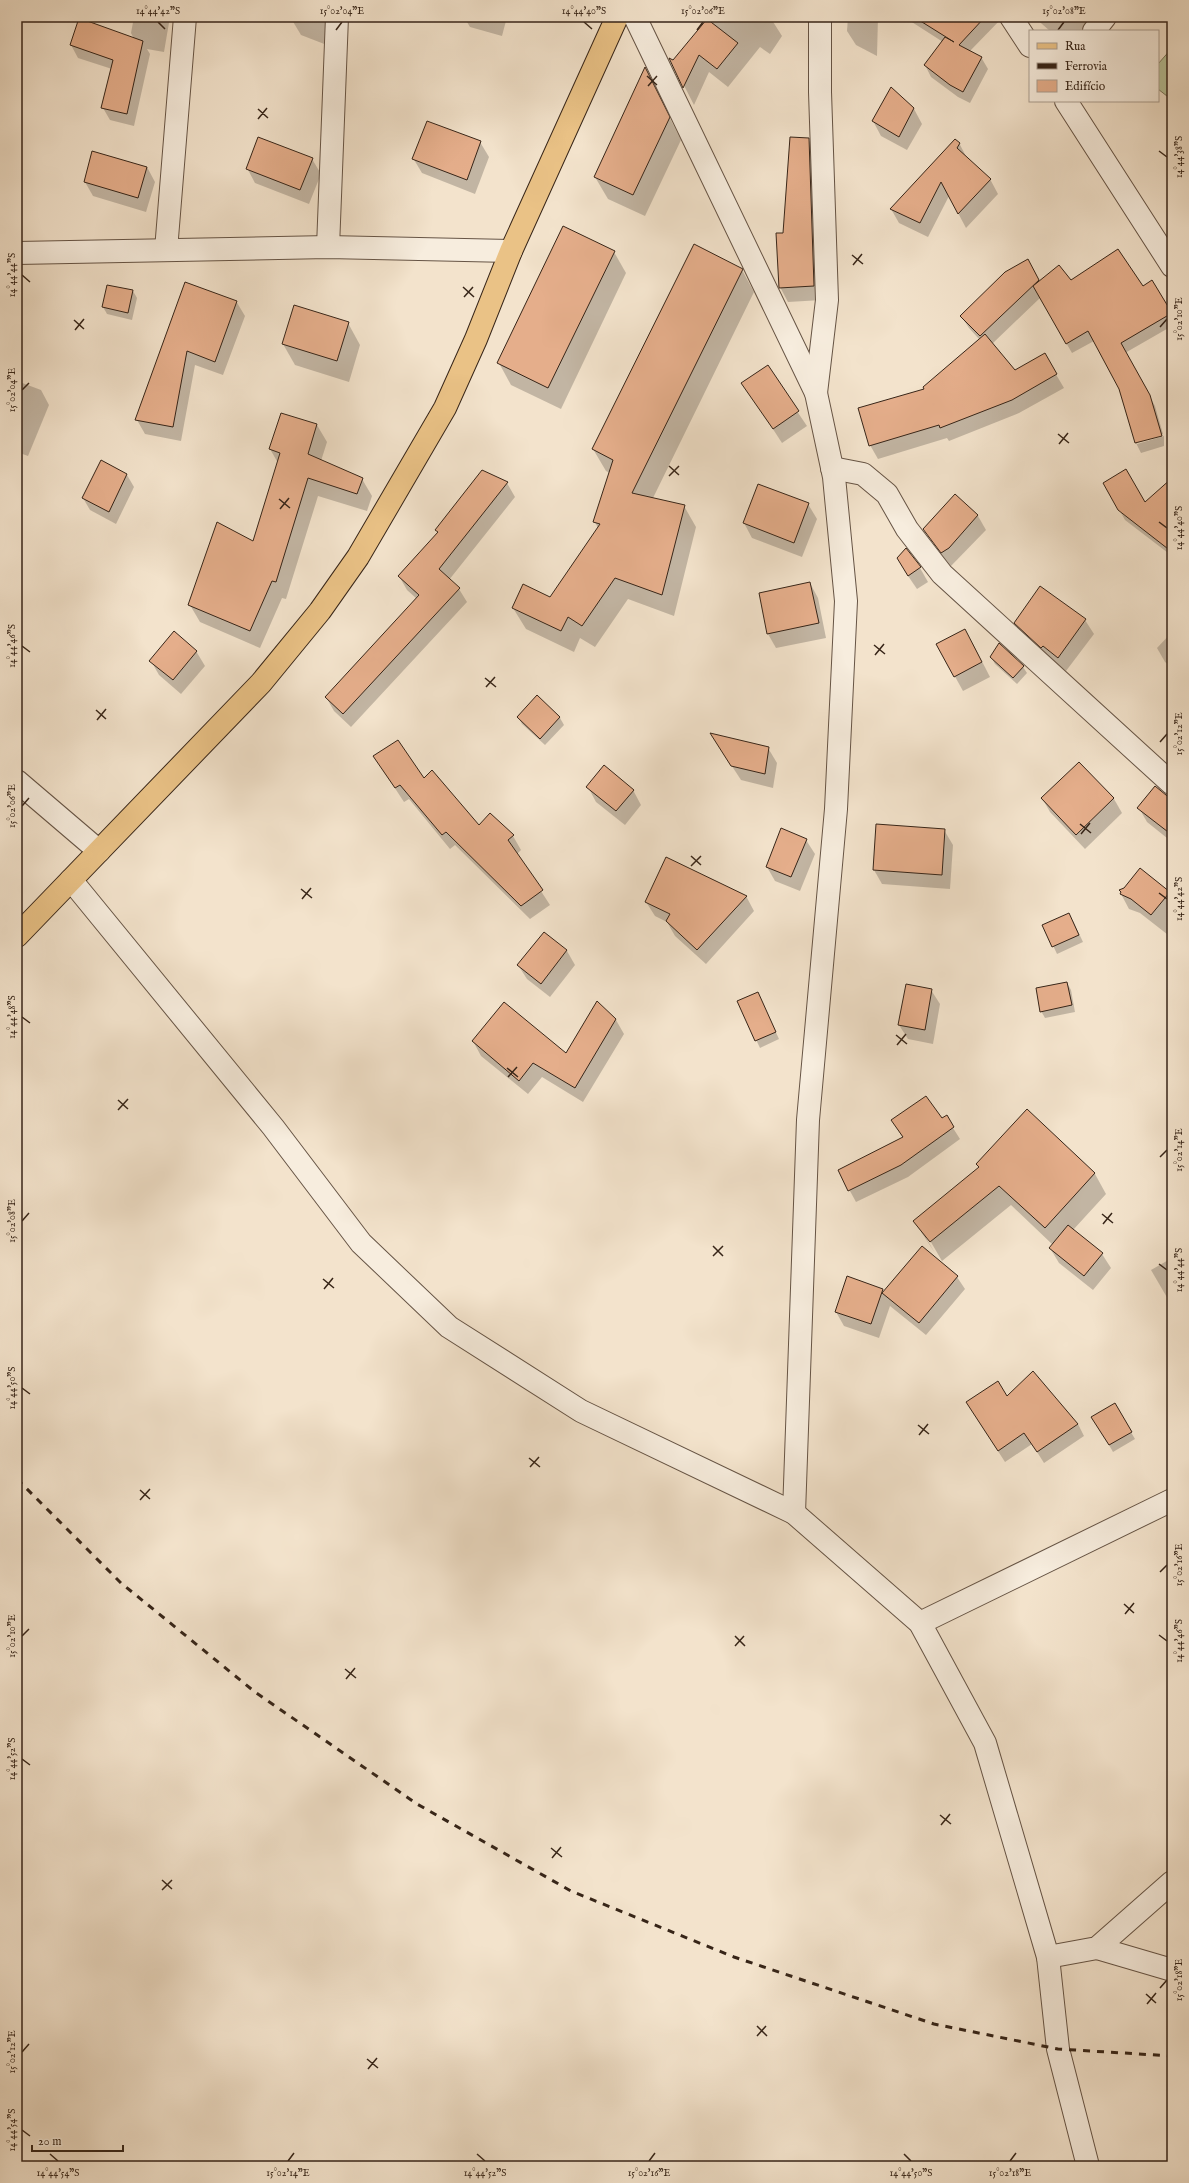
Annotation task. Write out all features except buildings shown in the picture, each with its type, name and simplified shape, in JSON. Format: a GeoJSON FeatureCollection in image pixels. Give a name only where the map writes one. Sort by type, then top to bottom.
{"type":"FeatureCollection","features":[{"type":"Feature","properties":{"kind":"main road"},"geometry":{"type":"LineString","coordinates":[[17,936],[261,683],[320,611],[358,557],[445,408],[476,339],[511,251],[617,17]]}},
{"type":"Feature","properties":{"kind":"street"},"geometry":{"type":"LineString","coordinates":[[166,250],[185,17]]}},
{"type":"Feature","properties":{"kind":"street"},"geometry":{"type":"LineString","coordinates":[[328,247],[337,17]]}},
{"type":"Feature","properties":{"kind":"street"},"geometry":{"type":"LineString","coordinates":[[635,17],[816,393],[832,468],[846,601],[836,809],[808,1120],[794,1513]]}},
{"type":"Feature","properties":{"kind":"street"},"geometry":{"type":"LineString","coordinates":[[816,393],[827,300],[820,92],[820,17]]}},
{"type":"Feature","properties":{"kind":"street"},"geometry":{"type":"LineString","coordinates":[[1011,17],[1029,44]]}},
{"type":"Feature","properties":{"kind":"street"},"geometry":{"type":"LineString","coordinates":[[1095,30],[1105,17]]}},
{"type":"Feature","properties":{"kind":"street"},"geometry":{"type":"LineString","coordinates":[[1067,102],[1172,266]]}},
{"type":"Feature","properties":{"kind":"street"},"geometry":{"type":"LineString","coordinates":[[17,253],[328,247],[511,251]]}},
{"type":"Feature","properties":{"kind":"street"},"geometry":{"type":"LineString","coordinates":[[832,468],[863,474],[887,494],[907,529],[942,574],[1172,784]]}},
{"type":"Feature","properties":{"kind":"street"},"geometry":{"type":"LineString","coordinates":[[17,781],[99,851]]}},
{"type":"Feature","properties":{"kind":"street"},"geometry":{"type":"LineString","coordinates":[[71,880],[273,1127],[361,1244],[449,1327],[581,1410],[794,1513],[920,1623],[985,1742],[1048,1957],[1058,2049],[1088,2166]]}},
{"type":"Feature","properties":{"kind":"street"},"geometry":{"type":"LineString","coordinates":[[920,1623],[1172,1500]]}},
{"type":"Feature","properties":{"kind":"street"},"geometry":{"type":"LineString","coordinates":[[1097,1948],[1172,1882]]}},
{"type":"Feature","properties":{"kind":"street"},"geometry":{"type":"LineString","coordinates":[[1048,1957],[1097,1948],[1172,1970]]}},
{"type":"Feature","properties":{"kind":"green space"},"geometry":{"type":"Polygon","coordinates":[[[1172,48],[1172,100],[1159,90],[1159,63],[1172,48]]]}},
{"type":"Feature","properties":{"kind":"railway"},"geometry":{"type":"LineString","coordinates":[[17,1479],[121,1583],[255,1692],[417,1804],[571,1891],[734,1957],[934,2024],[1058,2049],[1172,2056]]}}]}
